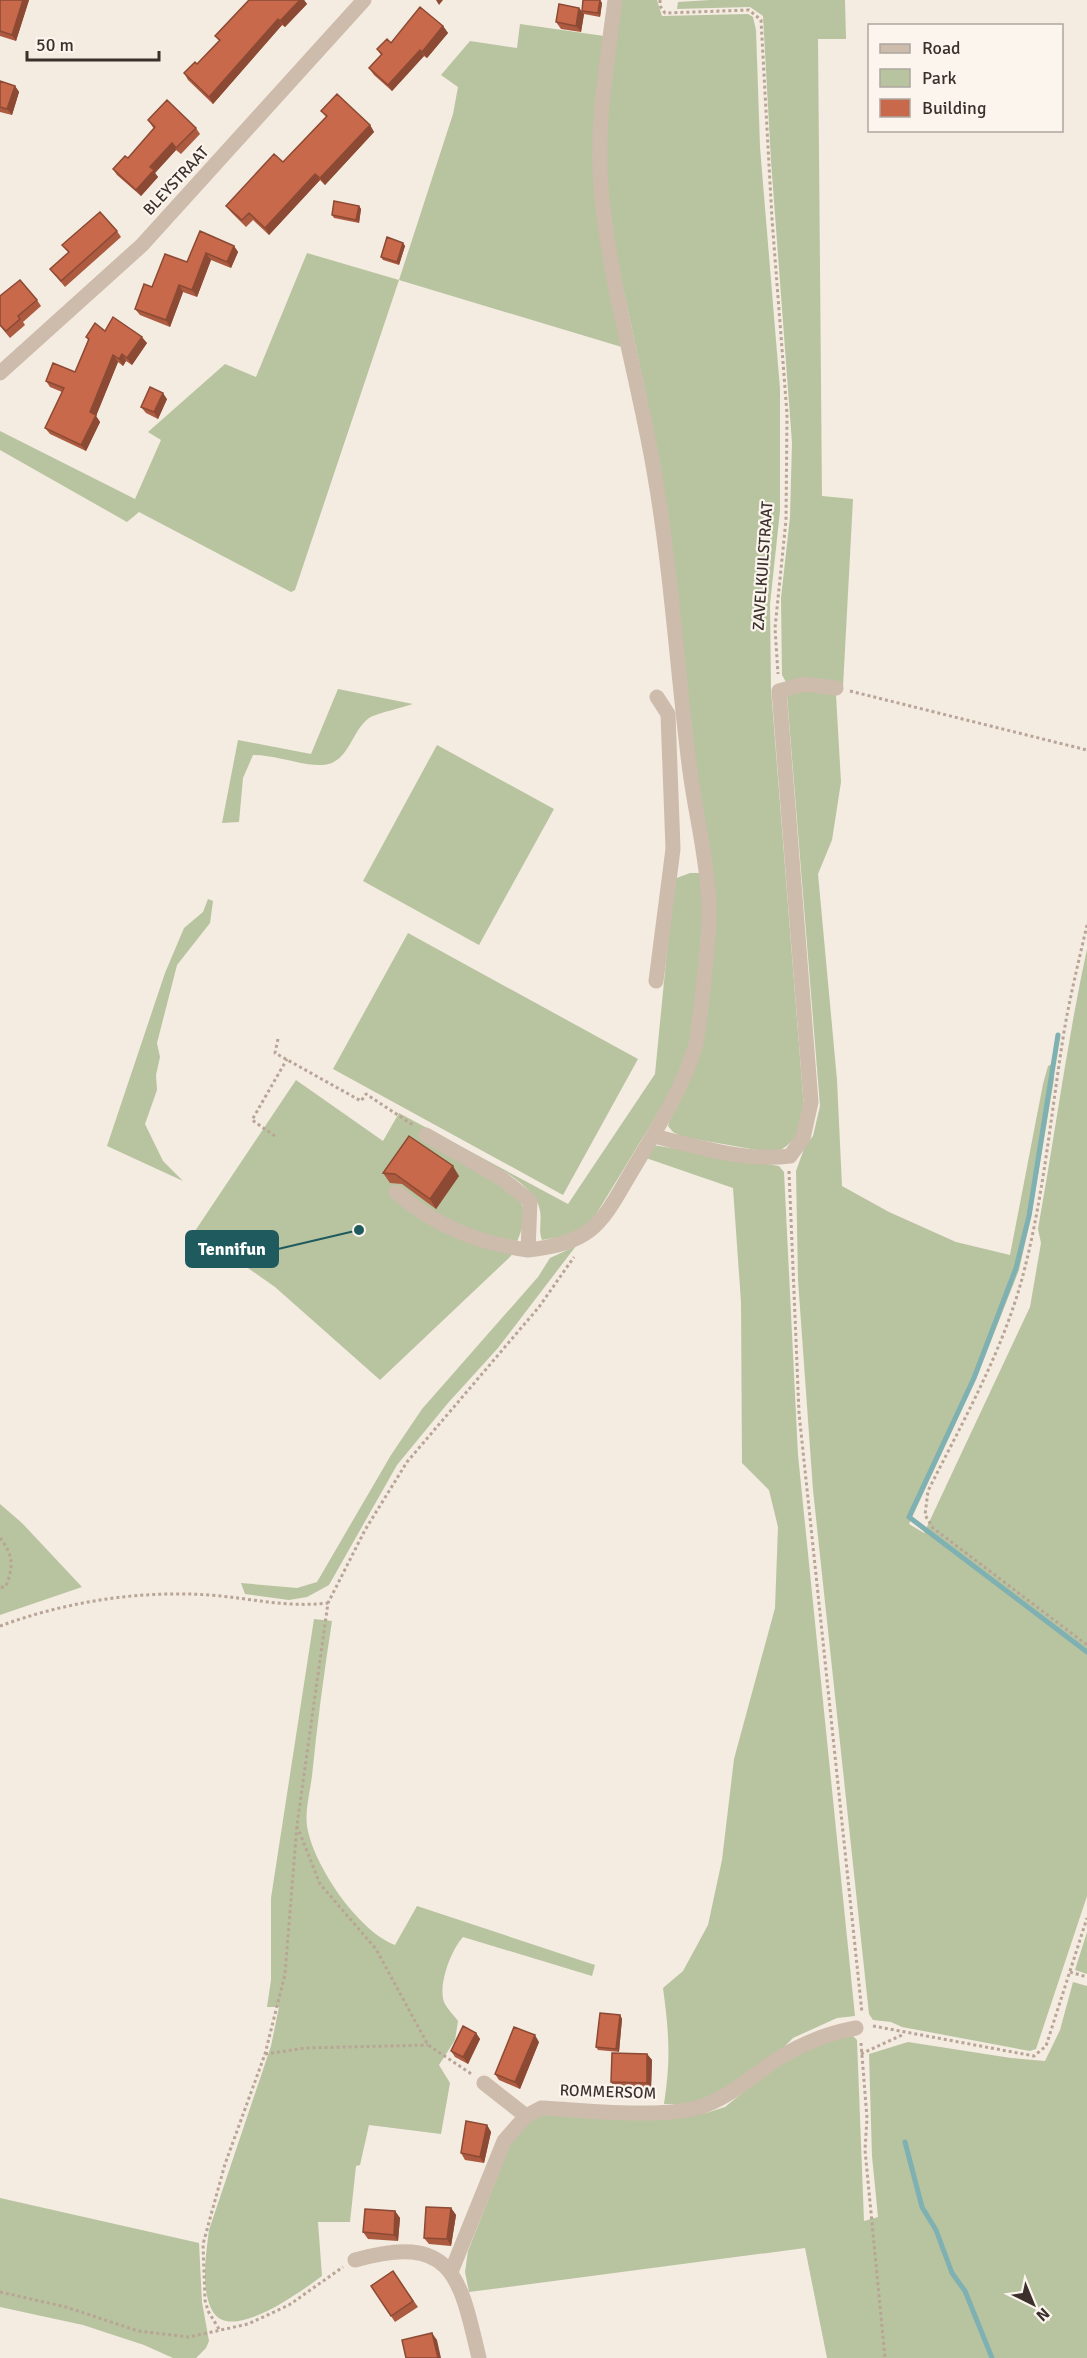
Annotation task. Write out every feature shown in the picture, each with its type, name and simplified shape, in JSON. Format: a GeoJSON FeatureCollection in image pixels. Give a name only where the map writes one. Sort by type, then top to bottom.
{"type":"FeatureCollection","features":[{"type":"Feature","properties":{"kind":"street","name":"BLEYSTRAAT"},"geometry":{"type":"LineString","coordinates":[[0,373],[142,245],[364,0]]}},
{"type":"Feature","properties":{"kind":"street"},"geometry":{"type":"LineString","coordinates":[[396,1192],[417,1210],[442,1225],[494,1245],[528,1250],[547,1249],[590,1233],[603,1218],[653,1136],[688,1067],[696,1042],[710,914],[689,767],[664,531],[642,402],[609,252],[601,187],[600,128],[615,0]]}},
{"type":"Feature","properties":{"kind":"street"},"geometry":{"type":"LineString","coordinates":[[653,1136],[721,1152],[773,1158],[790,1156],[803,1138],[811,1102],[778,691],[804,684],[836,688]]}},
{"type":"Feature","properties":{"kind":"street"},"geometry":{"type":"LineString","coordinates":[[656,981],[673,849],[668,714],[657,697]]}},
{"type":"Feature","properties":{"kind":"street"},"geometry":{"type":"LineString","coordinates":[[426,1135],[501,1179],[530,1201],[528,1250]]}},
{"type":"Feature","properties":{"kind":"street","name":"ROMMERSOM"},"geometry":{"type":"LineString","coordinates":[[526,2116],[542,2108],[680,2112],[725,2096],[778,2059],[809,2041],[835,2031],[860,2027]]}},
{"type":"Feature","properties":{"kind":"street"},"geometry":{"type":"LineString","coordinates":[[451,2271],[504,2141],[526,2116],[484,2083]]}},
{"type":"Feature","properties":{"kind":"street"},"geometry":{"type":"LineString","coordinates":[[355,2260],[388,2251],[409,2252],[440,2262],[451,2271],[464,2296],[479,2358]]}},
{"type":"Feature","properties":{"kind":"path","name":"ZAVELKUILSTRAAT"},"geometry":{"type":"LineString","coordinates":[[660,0],[660,6],[665,13],[749,10],[761,20],[786,414],[786,520],[775,628],[778,691]]}},
{"type":"Feature","properties":{"kind":"path"},"geometry":{"type":"LineString","coordinates":[[836,688],[1087,750]]}},
{"type":"Feature","properties":{"kind":"path"},"geometry":{"type":"LineString","coordinates":[[1087,925],[1065,1032],[1037,1217],[1023,1276],[998,1349],[928,1491],[925,1515],[933,1528],[958,1549],[1087,1644]]}},
{"type":"Feature","properties":{"kind":"path"},"geometry":{"type":"LineString","coordinates":[[279,1039],[275,1053],[361,1101],[366,1094],[426,1135]]}},
{"type":"Feature","properties":{"kind":"path"},"geometry":{"type":"LineString","coordinates":[[275,1136],[252,1120],[287,1059]]}},
{"type":"Feature","properties":{"kind":"path"},"geometry":{"type":"LineString","coordinates":[[790,1156],[792,1292],[799,1413],[860,2027],[860,2054],[867,2118],[865,2150],[885,2358]]}},
{"type":"Feature","properties":{"kind":"path"},"geometry":{"type":"LineString","coordinates":[[219,2329],[208,2311],[205,2300],[203,2244],[225,2164],[266,2054],[285,1974],[297,1825],[328,1603],[365,1530],[406,1462],[539,1307],[590,1233]]}},
{"type":"Feature","properties":{"kind":"path"},"geometry":{"type":"LineString","coordinates":[[0,1538],[11,1552],[11,1572],[6,1586],[0,1588]]}},
{"type":"Feature","properties":{"kind":"path"},"geometry":{"type":"LineString","coordinates":[[0,1626],[95,1600],[149,1595],[208,1595],[297,1606],[328,1603]]}},
{"type":"Feature","properties":{"kind":"path"},"geometry":{"type":"LineString","coordinates":[[297,1825],[320,1884],[376,1949],[428,2046],[484,2083]]}},
{"type":"Feature","properties":{"kind":"path"},"geometry":{"type":"LineString","coordinates":[[873,2026],[1034,2056],[1046,2046],[1087,1918]]}},
{"type":"Feature","properties":{"kind":"path"},"geometry":{"type":"LineString","coordinates":[[1070,1972],[1087,1977]]}},
{"type":"Feature","properties":{"kind":"path"},"geometry":{"type":"LineString","coordinates":[[860,2054],[906,2033]]}},
{"type":"Feature","properties":{"kind":"path"},"geometry":{"type":"LineString","coordinates":[[266,2054],[306,2048],[428,2046]]}},
{"type":"Feature","properties":{"kind":"path"},"geometry":{"type":"LineString","coordinates":[[0,2292],[66,2307],[138,2331],[189,2337],[248,2324],[289,2305],[355,2260]]}},
{"type":"Feature","properties":{"kind":"green space"},"geometry":{"type":"Polygon","coordinates":[[[621,0],[657,0],[662,16],[748,14],[753,17],[756,30],[760,147],[780,389],[780,511],[770,604],[771,689],[804,1108],[799,1130],[792,1141],[774,1153],[683,1137],[673,1132],[668,1126],[708,995],[697,784],[647,399],[614,246],[607,180],[605,123],[621,0]]]}},
{"type":"Feature","properties":{"kind":"green space"},"geometry":{"type":"Polygon","coordinates":[[[845,0],[846,39],[818,39],[822,496],[853,499],[843,687],[786,682],[782,675],[781,598],[790,517],[792,443],[771,161],[763,16],[750,7],[677,9],[678,2],[845,0]]]}},
{"type":"Feature","properties":{"kind":"green space"},"geometry":{"type":"Polygon","coordinates":[[[520,24],[604,36],[593,141],[625,348],[399,280],[453,114],[458,87],[441,75],[470,41],[517,48],[520,24]]]}},
{"type":"Feature","properties":{"kind":"green space"},"geometry":{"type":"Polygon","coordinates":[[[307,253],[399,280],[295,590],[291,592],[139,512],[127,522],[0,450],[0,431],[135,499],[161,440],[148,432],[225,364],[256,377],[307,253]]]}},
{"type":"Feature","properties":{"kind":"green space"},"geometry":{"type":"Polygon","coordinates":[[[338,689],[413,704],[369,718],[344,753],[331,763],[314,765],[253,755],[243,778],[239,822],[222,823],[238,740],[311,754],[338,689]]]}},
{"type":"Feature","properties":{"kind":"green space"},"geometry":{"type":"Polygon","coordinates":[[[796,689],[836,695],[841,782],[832,840],[818,874],[837,1080],[842,1186],[889,1212],[956,1242],[1010,1255],[1043,1084],[1048,1066],[1054,1063],[1054,1079],[1031,1217],[1019,1270],[976,1379],[909,1524],[924,1533],[1030,1307],[1041,1243],[1038,1229],[1087,949],[1087,1896],[1036,2049],[1030,2051],[902,2027],[891,2022],[873,2020],[869,2014],[813,1490],[798,1280],[796,1171],[805,1146],[813,1136],[820,1106],[787,696],[796,689]]]}},
{"type":"Feature","properties":{"kind":"green space"},"geometry":{"type":"Polygon","coordinates":[[[437,745],[554,809],[479,945],[363,881],[437,745]]]}},
{"type":"Feature","properties":{"kind":"green space"},"geometry":{"type":"Polygon","coordinates":[[[690,873],[700,873],[704,911],[692,1033],[685,1059],[667,1098],[592,1221],[567,1236],[542,1240],[540,1211],[535,1199],[526,1188],[504,1171],[518,1195],[524,1212],[521,1230],[511,1256],[380,1380],[275,1287],[195,1231],[296,1080],[383,1141],[399,1113],[568,1204],[655,1074],[674,879],[690,873]]]}},
{"type":"Feature","properties":{"kind":"green space"},"geometry":{"type":"Polygon","coordinates":[[[208,899],[213,901],[210,923],[177,965],[157,1043],[160,1057],[156,1075],[157,1090],[145,1124],[163,1161],[183,1181],[107,1146],[165,973],[184,928],[203,912],[208,899]]]}},
{"type":"Feature","properties":{"kind":"green space"},"geometry":{"type":"Polygon","coordinates":[[[408,933],[638,1059],[563,1195],[333,1069],[408,933]]]}},
{"type":"Feature","properties":{"kind":"green space"},"geometry":{"type":"Polygon","coordinates":[[[653,1145],[779,1166],[784,1172],[798,1455],[855,2016],[837,2018],[793,2038],[770,2061],[698,2104],[664,2104],[668,2074],[668,2046],[663,1988],[683,1971],[708,1925],[722,1860],[734,1759],[775,1608],[778,1527],[769,1490],[742,1463],[741,1302],[733,1188],[646,1158],[653,1145]]]}},
{"type":"Feature","properties":{"kind":"green space"},"geometry":{"type":"Polygon","coordinates":[[[576,1246],[498,1348],[448,1403],[397,1465],[329,1585],[307,1597],[289,1600],[245,1594],[241,1583],[297,1588],[317,1582],[391,1455],[422,1409],[538,1277],[550,1258],[576,1246]]]}},
{"type":"Feature","properties":{"kind":"green space"},"geometry":{"type":"Polygon","coordinates":[[[0,1504],[22,1523],[82,1587],[0,1615],[0,1504]]]}},
{"type":"Feature","properties":{"kind":"green space"},"geometry":{"type":"Polygon","coordinates":[[[314,1619],[332,1621],[307,1808],[307,1826],[318,1859],[339,1895],[366,1926],[395,1945],[417,1906],[595,1965],[592,1976],[463,1937],[450,1959],[444,1977],[444,2002],[458,2021],[455,2040],[439,2065],[450,2083],[441,2134],[369,2125],[360,2165],[356,2166],[350,2222],[318,2222],[322,2276],[268,2311],[251,2318],[235,2321],[222,2320],[213,2312],[206,2293],[205,2272],[209,2230],[271,2046],[279,2007],[267,2007],[271,1980],[271,1898],[314,1619]]]}},
{"type":"Feature","properties":{"kind":"green space"},"geometry":{"type":"Polygon","coordinates":[[[1087,1932],[1087,1974],[1075,1970],[1087,1932]]]}},
{"type":"Feature","properties":{"kind":"green space"},"geometry":{"type":"Polygon","coordinates":[[[1073,1982],[1087,1986],[1087,2358],[827,2358],[805,2248],[469,2292],[465,2272],[468,2251],[515,2131],[541,2115],[685,2116],[706,2113],[725,2107],[767,2073],[815,2042],[853,2036],[857,2040],[864,2221],[878,2217],[872,2156],[869,2054],[908,2042],[1045,2061],[1060,2030],[1073,1982]]]}},
{"type":"Feature","properties":{"kind":"green space"},"geometry":{"type":"Polygon","coordinates":[[[0,2198],[199,2243],[202,2302],[209,2341],[206,2348],[196,2358],[173,2358],[144,2345],[83,2325],[0,2307],[0,2198]]]}},
{"type":"Feature","properties":{"kind":"building"},"geometry":{"type":"Polygon","coordinates":[[[0,0],[23,0],[12,35],[0,31],[0,0]]]}},
{"type":"Feature","properties":{"kind":"building"},"geometry":{"type":"Polygon","coordinates":[[[249,0],[300,0],[280,21],[278,19],[209,97],[184,73],[195,62],[197,64],[220,40],[215,36],[249,0]]]}},
{"type":"Feature","properties":{"kind":"building"},"geometry":{"type":"Polygon","coordinates":[[[583,0],[600,0],[598,13],[582,11],[583,0]]]}},
{"type":"Feature","properties":{"kind":"building"},"geometry":{"type":"Polygon","coordinates":[[[559,4],[579,8],[576,26],[556,22],[559,4]]]}},
{"type":"Feature","properties":{"kind":"building"},"geometry":{"type":"Polygon","coordinates":[[[420,7],[443,26],[422,52],[420,50],[388,85],[369,68],[382,54],[377,49],[387,39],[391,43],[420,7]]]}},
{"type":"Feature","properties":{"kind":"building"},"geometry":{"type":"Polygon","coordinates":[[[0,81],[15,86],[7,109],[0,107],[0,81]]]}},
{"type":"Feature","properties":{"kind":"building"},"geometry":{"type":"Polygon","coordinates":[[[337,94],[370,125],[320,178],[315,174],[265,228],[249,213],[242,220],[226,206],[274,154],[283,162],[327,116],[321,111],[337,94]]]}},
{"type":"Feature","properties":{"kind":"building"},"geometry":{"type":"Polygon","coordinates":[[[167,100],[196,128],[176,148],[172,143],[150,167],[154,170],[136,190],[113,169],[125,156],[128,158],[155,127],[148,120],[167,100]]]}},
{"type":"Feature","properties":{"kind":"building"},"geometry":{"type":"Polygon","coordinates":[[[334,201],[359,206],[356,220],[332,215],[334,201]]]}},
{"type":"Feature","properties":{"kind":"building"},"geometry":{"type":"Polygon","coordinates":[[[100,212],[117,231],[61,281],[50,269],[69,252],[62,245],[100,212]]]}},
{"type":"Feature","properties":{"kind":"building"},"geometry":{"type":"Polygon","coordinates":[[[200,231],[234,246],[227,262],[206,253],[192,290],[179,285],[166,320],[135,309],[144,284],[152,287],[165,254],[187,262],[200,231]]]}},
{"type":"Feature","properties":{"kind":"building"},"geometry":{"type":"Polygon","coordinates":[[[387,237],[403,243],[397,262],[381,257],[387,237]]]}},
{"type":"Feature","properties":{"kind":"building"},"geometry":{"type":"Polygon","coordinates":[[[20,280],[37,300],[18,316],[20,319],[6,331],[0,325],[0,296],[20,280]]]}},
{"type":"Feature","properties":{"kind":"building"},"geometry":{"type":"Polygon","coordinates":[[[113,317],[142,337],[127,358],[122,354],[119,359],[113,355],[90,412],[96,415],[81,445],[45,428],[64,388],[46,381],[53,363],[75,372],[89,339],[86,337],[95,323],[105,331],[113,317]]]}},
{"type":"Feature","properties":{"kind":"building"},"geometry":{"type":"Polygon","coordinates":[[[150,387],[163,393],[154,412],[141,407],[150,387]]]}},
{"type":"Feature","properties":{"kind":"building"},"geometry":{"type":"Polygon","coordinates":[[[409,1136],[453,1166],[430,1199],[395,1174],[383,1173],[409,1136]]]}},
{"type":"Feature","properties":{"kind":"building"},"geometry":{"type":"Polygon","coordinates":[[[600,2013],[620,2015],[616,2049],[596,2047],[600,2013]]]}},
{"type":"Feature","properties":{"kind":"building"},"geometry":{"type":"Polygon","coordinates":[[[463,2026],[476,2033],[463,2057],[451,2051],[463,2026]]]}},
{"type":"Feature","properties":{"kind":"building"},"geometry":{"type":"Polygon","coordinates":[[[514,2027],[535,2035],[515,2082],[495,2074],[514,2027]]]}},
{"type":"Feature","properties":{"kind":"building"},"geometry":{"type":"Polygon","coordinates":[[[612,2053],[647,2054],[647,2083],[611,2082],[612,2053]]]}},
{"type":"Feature","properties":{"kind":"building"},"geometry":{"type":"Polygon","coordinates":[[[466,2121],[487,2125],[480,2157],[461,2153],[466,2121]]]}},
{"type":"Feature","properties":{"kind":"building"},"geometry":{"type":"Polygon","coordinates":[[[426,2207],[451,2208],[447,2239],[424,2238],[426,2207]]]}},
{"type":"Feature","properties":{"kind":"building"},"geometry":{"type":"Polygon","coordinates":[[[365,2209],[395,2211],[394,2235],[363,2232],[365,2209]]]}},
{"type":"Feature","properties":{"kind":"building"},"geometry":{"type":"Polygon","coordinates":[[[393,2271],[413,2301],[391,2316],[371,2286],[393,2271]]]}},
{"type":"Feature","properties":{"kind":"building"},"geometry":{"type":"Polygon","coordinates":[[[432,2333],[438,2358],[406,2358],[402,2340],[432,2333]]]}},
{"type":"Feature","properties":{"kind":"waterway"},"geometry":{"type":"LineString","coordinates":[[1058,1035],[1029,1216],[1016,1268],[974,1378],[909,1517],[1087,1652]]}},
{"type":"Feature","properties":{"kind":"waterway"},"geometry":{"type":"LineString","coordinates":[[905,2142],[922,2207],[936,2230],[952,2273],[965,2291],[992,2358]]}},
{"type":"Feature","properties":{"kind":"place","name":"Tennifun"},"geometry":{"type":"Point","coordinates":[359,1230]}}]}
